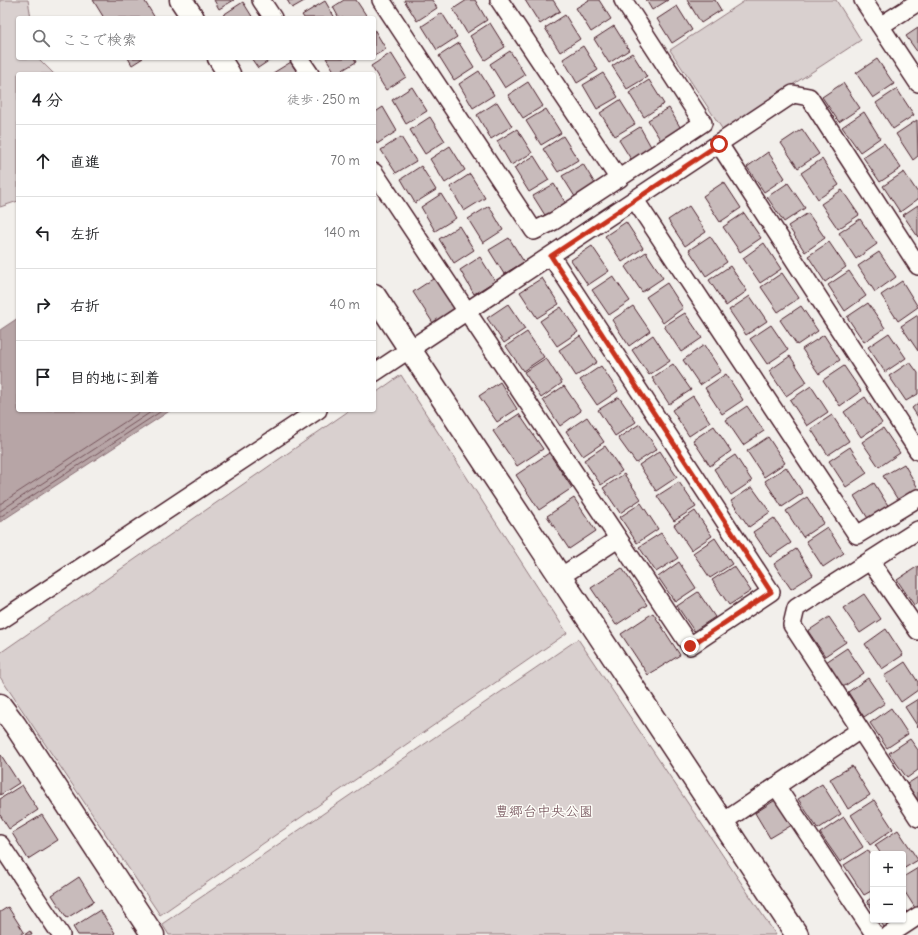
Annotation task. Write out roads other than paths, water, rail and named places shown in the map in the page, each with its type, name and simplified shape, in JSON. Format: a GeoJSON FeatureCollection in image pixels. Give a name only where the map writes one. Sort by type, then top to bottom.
{"type":"FeatureCollection","features":[{"type":"Feature","properties":{"kind":"street"},"geometry":{"type":"LineString","coordinates":[[181,0],[192,16]]}},
{"type":"Feature","properties":{"kind":"street"},"geometry":{"type":"LineString","coordinates":[[261,0],[272,16]]}},
{"type":"Feature","properties":{"kind":"street"},"geometry":{"type":"LineString","coordinates":[[382,0],[534,231],[554,221],[702,123],[623,0]]}},
{"type":"Feature","properties":{"kind":"street"},"geometry":{"type":"LineString","coordinates":[[499,0],[619,179]]}},
{"type":"Feature","properties":{"kind":"street"},"geometry":{"type":"LineString","coordinates":[[863,0],[918,83]]}},
{"type":"Feature","properties":{"kind":"street"},"geometry":{"type":"LineString","coordinates":[[880,26],[918,2]]}},
{"type":"Feature","properties":{"kind":"street"},"geometry":{"type":"LineString","coordinates":[[220,60],[228,72]]}},
{"type":"Feature","properties":{"kind":"street"},"geometry":{"type":"LineString","coordinates":[[300,60],[309,72]]}},
{"type":"Feature","properties":{"kind":"street"},"geometry":{"type":"LineString","coordinates":[[376,372],[793,94],[809,98],[918,266]]}},
{"type":"Feature","properties":{"kind":"street"},"geometry":{"type":"LineString","coordinates":[[719,144],[918,451]]}},
{"type":"Feature","properties":{"kind":"street"},"geometry":{"type":"LineString","coordinates":[[376,175],[690,646],[771,592],[551,256]]}},
{"type":"Feature","properties":{"kind":"street"},"geometry":{"type":"LineString","coordinates":[[635,200],[857,535],[918,498]]}},
{"type":"Feature","properties":{"kind":"street"},"geometry":{"type":"LineString","coordinates":[[376,298],[797,935]]}},
{"type":"Feature","properties":{"kind":"street"},"geometry":{"type":"LineString","coordinates":[[0,621],[315,412]]}},
{"type":"Feature","properties":{"kind":"street"},"geometry":{"type":"LineString","coordinates":[[918,530],[796,608],[792,625],[918,818]]}},
{"type":"Feature","properties":{"kind":"street"},"geometry":{"type":"LineString","coordinates":[[560,577],[618,539]]}},
{"type":"Feature","properties":{"kind":"street"},"geometry":{"type":"LineString","coordinates":[[870,561],[918,631]]}},
{"type":"Feature","properties":{"kind":"street"},"geometry":{"type":"LineString","coordinates":[[0,706],[15,725],[153,935]]}},
{"type":"Feature","properties":{"kind":"street"},"geometry":{"type":"LineString","coordinates":[[722,822],[860,730]]}},
{"type":"Feature","properties":{"kind":"street"},"geometry":{"type":"LineString","coordinates":[[776,786],[875,935]]}},
{"type":"Feature","properties":{"kind":"street"},"geometry":{"type":"LineString","coordinates":[[0,844],[61,935]]}},
{"type":"Feature","properties":{"kind":"street"},"geometry":{"type":"LineString","coordinates":[[889,935],[918,916]]}},
{"type":"Feature","properties":{"kind":"water"},"geometry":{"type":"Polygon","coordinates":[[[16,319],[16,412],[168,412],[0,522],[0,330],[16,319]]]}},
{"type":"Feature","properties":{"kind":"park label","name":"豊郷台中央公園"},"geometry":{"type":"Point","coordinates":[544,811]}}]}
